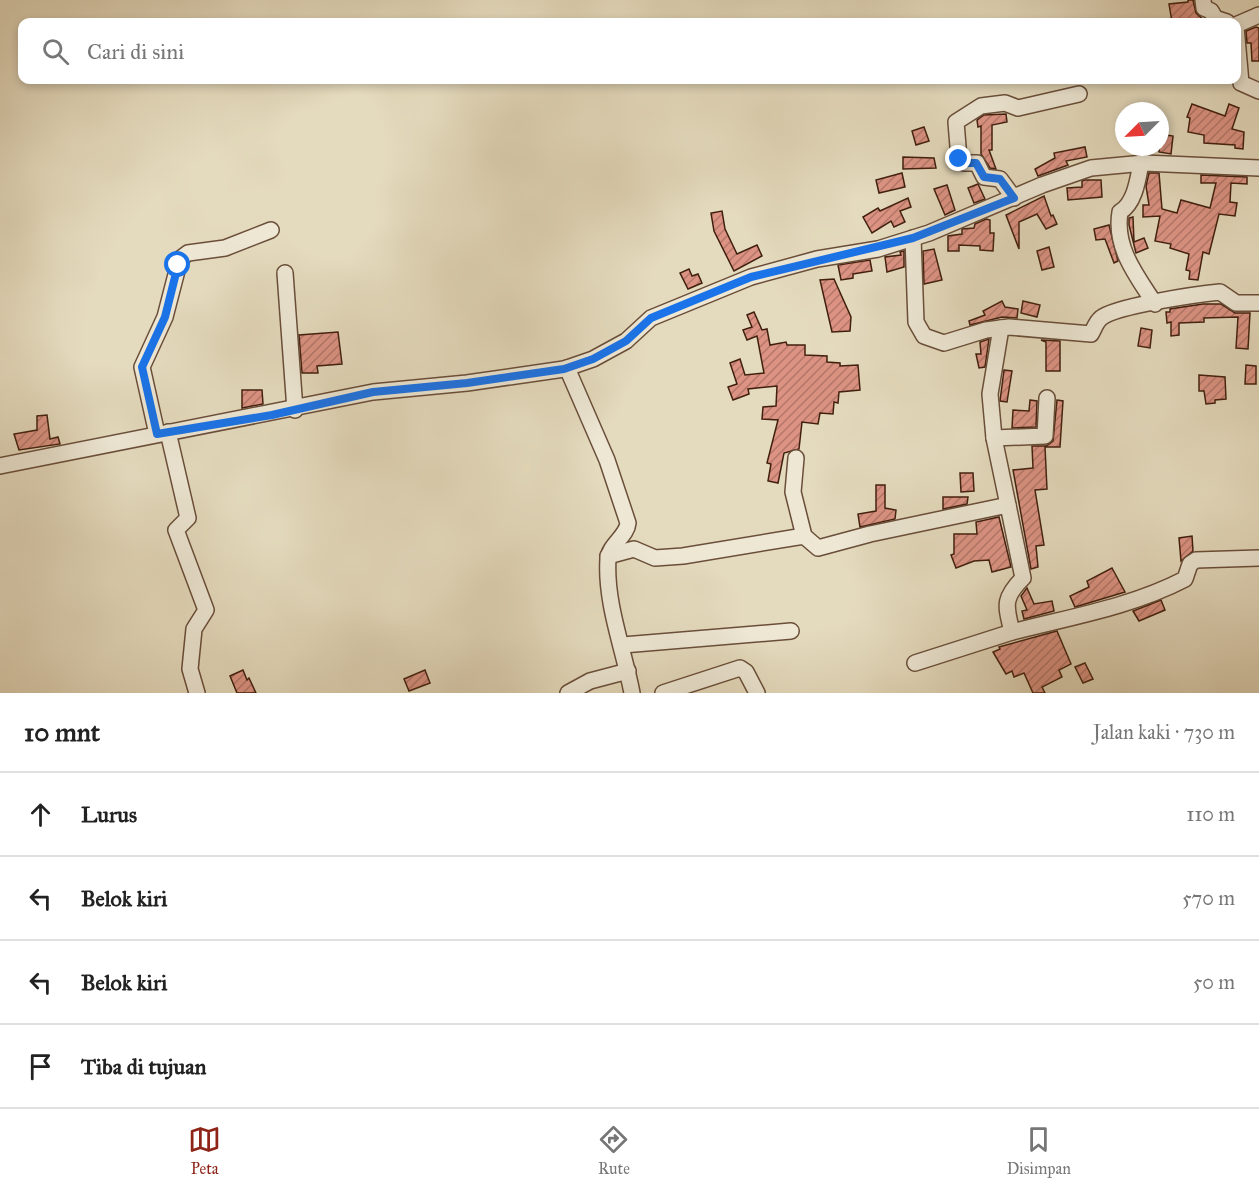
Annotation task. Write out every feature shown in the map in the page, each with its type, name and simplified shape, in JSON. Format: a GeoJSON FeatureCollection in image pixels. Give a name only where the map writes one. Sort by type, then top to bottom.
{"type":"FeatureCollection","features":[{"type":"Feature","properties":{"kind":"street"},"geometry":{"type":"LineString","coordinates":[[1203,0],[1204,8],[1211,11],[1215,18]]}},
{"type":"Feature","properties":{"kind":"street"},"geometry":{"type":"LineString","coordinates":[[1241,24],[1259,15]]}},
{"type":"Feature","properties":{"kind":"street"},"geometry":{"type":"LineString","coordinates":[[1241,83],[1259,91]]}},
{"type":"Feature","properties":{"kind":"street"},"geometry":{"type":"LineString","coordinates":[[1014,198],[1000,179],[984,177],[976,163],[964,163],[959,159],[956,122],[981,106],[1005,103],[1018,108],[1079,94]]}},
{"type":"Feature","properties":{"kind":"street"},"geometry":{"type":"LineString","coordinates":[[1141,163],[1137,185],[1126,207],[1120,212],[1120,233],[1127,261],[1155,304]]}},
{"type":"Feature","properties":{"kind":"street"},"geometry":{"type":"LineString","coordinates":[[0,466],[162,433],[294,410],[373,392],[467,383],[567,368],[593,359],[626,341],[651,318],[751,277],[913,238],[1091,168],[1141,163],[1259,168]]}},
{"type":"Feature","properties":{"kind":"street"},"geometry":{"type":"LineString","coordinates":[[197,693],[190,669],[194,629],[206,610],[176,530],[188,518],[142,367],[165,317],[180,259],[188,254],[225,248],[271,230]]}},
{"type":"Feature","properties":{"kind":"street"},"geometry":{"type":"LineString","coordinates":[[913,238],[918,330],[934,341],[944,343],[1001,328],[1091,334],[1102,317],[1155,304],[1167,298],[1220,292],[1236,303],[1259,303]]}},
{"type":"Feature","properties":{"kind":"street"},"geometry":{"type":"LineString","coordinates":[[285,273],[294,410]]}},
{"type":"Feature","properties":{"kind":"street"},"geometry":{"type":"LineString","coordinates":[[1001,328],[990,387],[994,438],[1023,578],[1009,594],[1006,604],[1012,632]]}},
{"type":"Feature","properties":{"kind":"street"},"geometry":{"type":"LineString","coordinates":[[567,368],[607,460],[628,523],[608,556],[610,595],[632,693]]}},
{"type":"Feature","properties":{"kind":"street"},"geometry":{"type":"LineString","coordinates":[[994,438],[1045,436],[1047,398]]}},
{"type":"Feature","properties":{"kind":"street"},"geometry":{"type":"LineString","coordinates":[[796,458],[793,492],[804,536],[818,548],[933,520],[1008,506]]}},
{"type":"Feature","properties":{"kind":"street"},"geometry":{"type":"LineString","coordinates":[[608,556],[634,549],[655,558],[683,556],[804,536]]}},
{"type":"Feature","properties":{"kind":"street"},"geometry":{"type":"LineString","coordinates":[[915,663],[1012,632],[1123,604],[1170,587],[1185,579],[1190,564],[1196,560],[1259,558]]}},
{"type":"Feature","properties":{"kind":"street"},"geometry":{"type":"LineString","coordinates":[[623,645],[791,631]]}},
{"type":"Feature","properties":{"kind":"street"},"geometry":{"type":"LineString","coordinates":[[663,693],[740,668],[746,672],[757,693]]}},
{"type":"Feature","properties":{"kind":"street"},"geometry":{"type":"LineString","coordinates":[[568,693],[590,681],[628,671]]}},
{"type":"Feature","properties":{"kind":"building"},"geometry":{"type":"Polygon","coordinates":[[[1188,0],[1193,0],[1196,13],[1202,18],[1171,18],[1169,4],[1188,2],[1188,0]]]}},
{"type":"Feature","properties":{"kind":"building"},"geometry":{"type":"Polygon","coordinates":[[[1259,28],[1259,61],[1252,61],[1251,43],[1247,43],[1246,31],[1259,28]]]}},
{"type":"Feature","properties":{"kind":"building"},"geometry":{"type":"Polygon","coordinates":[[[1192,104],[1225,116],[1229,104],[1239,108],[1232,129],[1244,132],[1243,149],[1235,148],[1235,145],[1204,143],[1204,135],[1188,132],[1190,118],[1187,117],[1192,104]]]}},
{"type":"Feature","properties":{"kind":"building"},"geometry":{"type":"Polygon","coordinates":[[[1006,114],[1007,122],[992,125],[992,150],[989,150],[996,169],[990,168],[981,154],[981,126],[978,127],[977,120],[984,115],[1006,114]]]}},
{"type":"Feature","properties":{"kind":"building"},"geometry":{"type":"Polygon","coordinates":[[[924,127],[929,141],[916,145],[912,131],[924,127]]]}},
{"type":"Feature","properties":{"kind":"building"},"geometry":{"type":"Polygon","coordinates":[[[1169,135],[1173,136],[1171,154],[1169,154],[1169,135]]]}},
{"type":"Feature","properties":{"kind":"building"},"geometry":{"type":"Polygon","coordinates":[[[1085,147],[1087,157],[1066,161],[1068,165],[1038,176],[1035,169],[1055,158],[1054,153],[1085,147]]]}},
{"type":"Feature","properties":{"kind":"building"},"geometry":{"type":"Polygon","coordinates":[[[903,157],[934,158],[936,168],[903,169],[903,157]]]}},
{"type":"Feature","properties":{"kind":"building"},"geometry":{"type":"Polygon","coordinates":[[[902,173],[905,187],[879,193],[876,180],[902,173]]]}},
{"type":"Feature","properties":{"kind":"building"},"geometry":{"type":"Polygon","coordinates":[[[1149,173],[1159,173],[1162,209],[1177,213],[1181,200],[1210,208],[1216,183],[1201,183],[1201,175],[1247,177],[1247,184],[1231,183],[1230,202],[1237,203],[1235,216],[1219,214],[1209,254],[1203,252],[1198,280],[1189,279],[1190,271],[1186,270],[1189,254],[1170,248],[1171,244],[1155,241],[1160,216],[1143,217],[1143,205],[1149,205],[1146,186],[1149,173]]]}},
{"type":"Feature","properties":{"kind":"building"},"geometry":{"type":"Polygon","coordinates":[[[1101,180],[1102,197],[1068,200],[1067,188],[1082,187],[1082,181],[1101,180]]]}},
{"type":"Feature","properties":{"kind":"building"},"geometry":{"type":"Polygon","coordinates":[[[978,184],[985,199],[974,203],[968,188],[978,184]]]}},
{"type":"Feature","properties":{"kind":"building"},"geometry":{"type":"Polygon","coordinates":[[[947,185],[955,210],[945,215],[934,189],[947,185]]]}},
{"type":"Feature","properties":{"kind":"building"},"geometry":{"type":"Polygon","coordinates":[[[1044,196],[1051,216],[1053,215],[1057,224],[1046,229],[1037,214],[1019,222],[1019,249],[1006,215],[1044,196]]]}},
{"type":"Feature","properties":{"kind":"building"},"geometry":{"type":"Polygon","coordinates":[[[908,198],[911,207],[900,211],[905,222],[894,227],[891,221],[872,233],[863,217],[878,208],[880,211],[908,198]]]}},
{"type":"Feature","properties":{"kind":"building"},"geometry":{"type":"Polygon","coordinates":[[[722,211],[725,229],[737,254],[757,245],[762,256],[734,271],[714,231],[711,213],[722,211]]]}},
{"type":"Feature","properties":{"kind":"building"},"geometry":{"type":"Polygon","coordinates":[[[1133,217],[1134,242],[1144,238],[1148,248],[1136,253],[1129,225],[1129,218],[1133,217]]]}},
{"type":"Feature","properties":{"kind":"building"},"geometry":{"type":"Polygon","coordinates":[[[986,219],[990,220],[990,233],[994,233],[993,251],[980,250],[980,246],[959,245],[959,251],[948,251],[948,236],[962,234],[962,229],[974,228],[975,224],[986,219]]]}},
{"type":"Feature","properties":{"kind":"building"},"geometry":{"type":"Polygon","coordinates":[[[1109,225],[1118,261],[1114,263],[1105,239],[1096,240],[1094,229],[1109,225]]]}},
{"type":"Feature","properties":{"kind":"building"},"geometry":{"type":"Polygon","coordinates":[[[1049,247],[1054,267],[1042,270],[1037,251],[1049,247]]]}},
{"type":"Feature","properties":{"kind":"building"},"geometry":{"type":"Polygon","coordinates":[[[934,249],[942,280],[924,284],[923,251],[934,249]]]}},
{"type":"Feature","properties":{"kind":"building"},"geometry":{"type":"Polygon","coordinates":[[[904,251],[904,267],[887,272],[885,257],[901,255],[900,252],[904,251]]]}},
{"type":"Feature","properties":{"kind":"building"},"geometry":{"type":"Polygon","coordinates":[[[870,260],[872,271],[853,274],[853,278],[841,280],[838,265],[870,260]]]}},
{"type":"Feature","properties":{"kind":"building"},"geometry":{"type":"Polygon","coordinates":[[[689,269],[692,276],[698,274],[702,283],[688,289],[680,273],[689,269]]]}},
{"type":"Feature","properties":{"kind":"building"},"geometry":{"type":"Polygon","coordinates":[[[834,279],[851,317],[850,331],[832,332],[820,280],[834,279]]]}},
{"type":"Feature","properties":{"kind":"building"},"geometry":{"type":"Polygon","coordinates":[[[1002,301],[1005,307],[1018,309],[1017,318],[1002,317],[970,325],[969,321],[985,315],[983,311],[1002,301]]]}},
{"type":"Feature","properties":{"kind":"building"},"geometry":{"type":"Polygon","coordinates":[[[1023,301],[1040,305],[1037,317],[1021,313],[1023,301]]]}},
{"type":"Feature","properties":{"kind":"building"},"geometry":{"type":"Polygon","coordinates":[[[1221,304],[1235,313],[1250,313],[1248,349],[1236,348],[1238,317],[1204,318],[1204,322],[1179,323],[1179,335],[1171,336],[1171,322],[1167,323],[1166,312],[1170,312],[1170,309],[1221,304]]]}},
{"type":"Feature","properties":{"kind":"building"},"geometry":{"type":"Polygon","coordinates":[[[754,312],[762,330],[767,329],[770,345],[786,342],[787,345],[805,345],[805,355],[827,356],[827,362],[840,363],[840,366],[858,365],[860,390],[839,392],[838,403],[834,402],[833,414],[820,413],[818,424],[802,422],[799,449],[784,453],[778,483],[768,481],[771,464],[767,463],[778,420],[762,419],[763,407],[776,406],[777,386],[748,389],[749,394],[733,400],[728,387],[737,384],[730,363],[740,359],[745,375],[764,373],[757,336],[747,340],[743,330],[752,327],[747,315],[754,312]]]}},
{"type":"Feature","properties":{"kind":"building"},"geometry":{"type":"Polygon","coordinates":[[[1141,328],[1152,330],[1150,348],[1138,346],[1141,328]]]}},
{"type":"Feature","properties":{"kind":"building"},"geometry":{"type":"Polygon","coordinates":[[[338,332],[342,364],[317,366],[318,373],[302,373],[299,335],[338,332]]]}},
{"type":"Feature","properties":{"kind":"building"},"geometry":{"type":"Polygon","coordinates":[[[989,339],[985,367],[979,368],[976,354],[981,354],[980,342],[989,339]]]}},
{"type":"Feature","properties":{"kind":"building"},"geometry":{"type":"Polygon","coordinates":[[[1041,340],[1060,341],[1060,371],[1046,371],[1046,342],[1041,340]]]}},
{"type":"Feature","properties":{"kind":"building"},"geometry":{"type":"Polygon","coordinates":[[[1246,365],[1256,366],[1256,384],[1245,384],[1246,365]]]}},
{"type":"Feature","properties":{"kind":"building"},"geometry":{"type":"Polygon","coordinates":[[[1004,370],[1012,371],[1007,402],[1000,401],[1004,370]]]}},
{"type":"Feature","properties":{"kind":"building"},"geometry":{"type":"Polygon","coordinates":[[[1199,375],[1225,377],[1226,399],[1206,404],[1204,391],[1199,391],[1199,375]]]}},
{"type":"Feature","properties":{"kind":"building"},"geometry":{"type":"Polygon","coordinates":[[[242,390],[262,390],[263,404],[242,408],[242,390]]]}},
{"type":"Feature","properties":{"kind":"building"},"geometry":{"type":"Polygon","coordinates":[[[1030,400],[1037,401],[1036,427],[1012,428],[1013,410],[1029,411],[1030,400]]]}},
{"type":"Feature","properties":{"kind":"building"},"geometry":{"type":"Polygon","coordinates":[[[1057,400],[1063,401],[1060,447],[1045,447],[1047,489],[1035,490],[1044,545],[1036,546],[1038,567],[1031,569],[1013,470],[1033,468],[1032,446],[1046,446],[1053,441],[1057,400]]]}},
{"type":"Feature","properties":{"kind":"building"},"geometry":{"type":"Polygon","coordinates":[[[47,415],[50,439],[58,437],[60,444],[19,450],[14,434],[37,430],[37,416],[47,415]]]}},
{"type":"Feature","properties":{"kind":"building"},"geometry":{"type":"Polygon","coordinates":[[[960,473],[973,473],[974,491],[961,492],[960,473]]]}},
{"type":"Feature","properties":{"kind":"building"},"geometry":{"type":"Polygon","coordinates":[[[876,485],[885,485],[885,508],[896,510],[895,519],[860,527],[858,514],[876,511],[876,485]]]}},
{"type":"Feature","properties":{"kind":"building"},"geometry":{"type":"Polygon","coordinates":[[[943,497],[968,497],[967,504],[943,509],[943,497]]]}},
{"type":"Feature","properties":{"kind":"building"},"geometry":{"type":"Polygon","coordinates":[[[999,517],[1011,567],[992,572],[989,560],[974,561],[956,568],[951,555],[954,554],[954,534],[977,534],[976,522],[999,517]]]}},
{"type":"Feature","properties":{"kind":"building"},"geometry":{"type":"Polygon","coordinates":[[[1192,536],[1193,551],[1181,561],[1179,538],[1192,536]]]}},
{"type":"Feature","properties":{"kind":"building"},"geometry":{"type":"Polygon","coordinates":[[[1112,568],[1125,592],[1075,607],[1070,596],[1089,587],[1087,581],[1112,568]]]}},
{"type":"Feature","properties":{"kind":"building"},"geometry":{"type":"Polygon","coordinates":[[[1027,588],[1034,604],[1052,601],[1054,611],[1024,619],[1022,611],[1027,610],[1021,596],[1027,588]]]}},
{"type":"Feature","properties":{"kind":"building"},"geometry":{"type":"Polygon","coordinates":[[[1161,600],[1165,610],[1139,621],[1133,611],[1161,600]]]}},
{"type":"Feature","properties":{"kind":"building"},"geometry":{"type":"Polygon","coordinates":[[[1057,631],[1071,664],[1059,670],[1062,677],[1042,687],[1045,693],[1033,693],[1024,673],[1014,677],[1012,671],[1006,674],[993,652],[1000,649],[999,647],[1057,631]]]}},
{"type":"Feature","properties":{"kind":"building"},"geometry":{"type":"Polygon","coordinates":[[[1085,663],[1093,679],[1083,683],[1075,667],[1085,663]]]}},
{"type":"Feature","properties":{"kind":"building"},"geometry":{"type":"Polygon","coordinates":[[[243,670],[256,693],[237,693],[230,676],[243,670]]]}},
{"type":"Feature","properties":{"kind":"building"},"geometry":{"type":"Polygon","coordinates":[[[425,670],[430,683],[409,691],[404,679],[425,670]]]}},
{"type":"Feature","properties":{"kind":"route"},"geometry":{"type":"LineString","coordinates":[[178,265],[162,327],[142,367],[157,434],[272,415],[373,392],[467,383],[564,369],[593,359],[626,341],[651,318],[751,277],[817,259],[878,249],[929,233],[1014,198],[1003,181],[998,178],[984,177],[976,163],[964,163],[959,159]]}}]}
